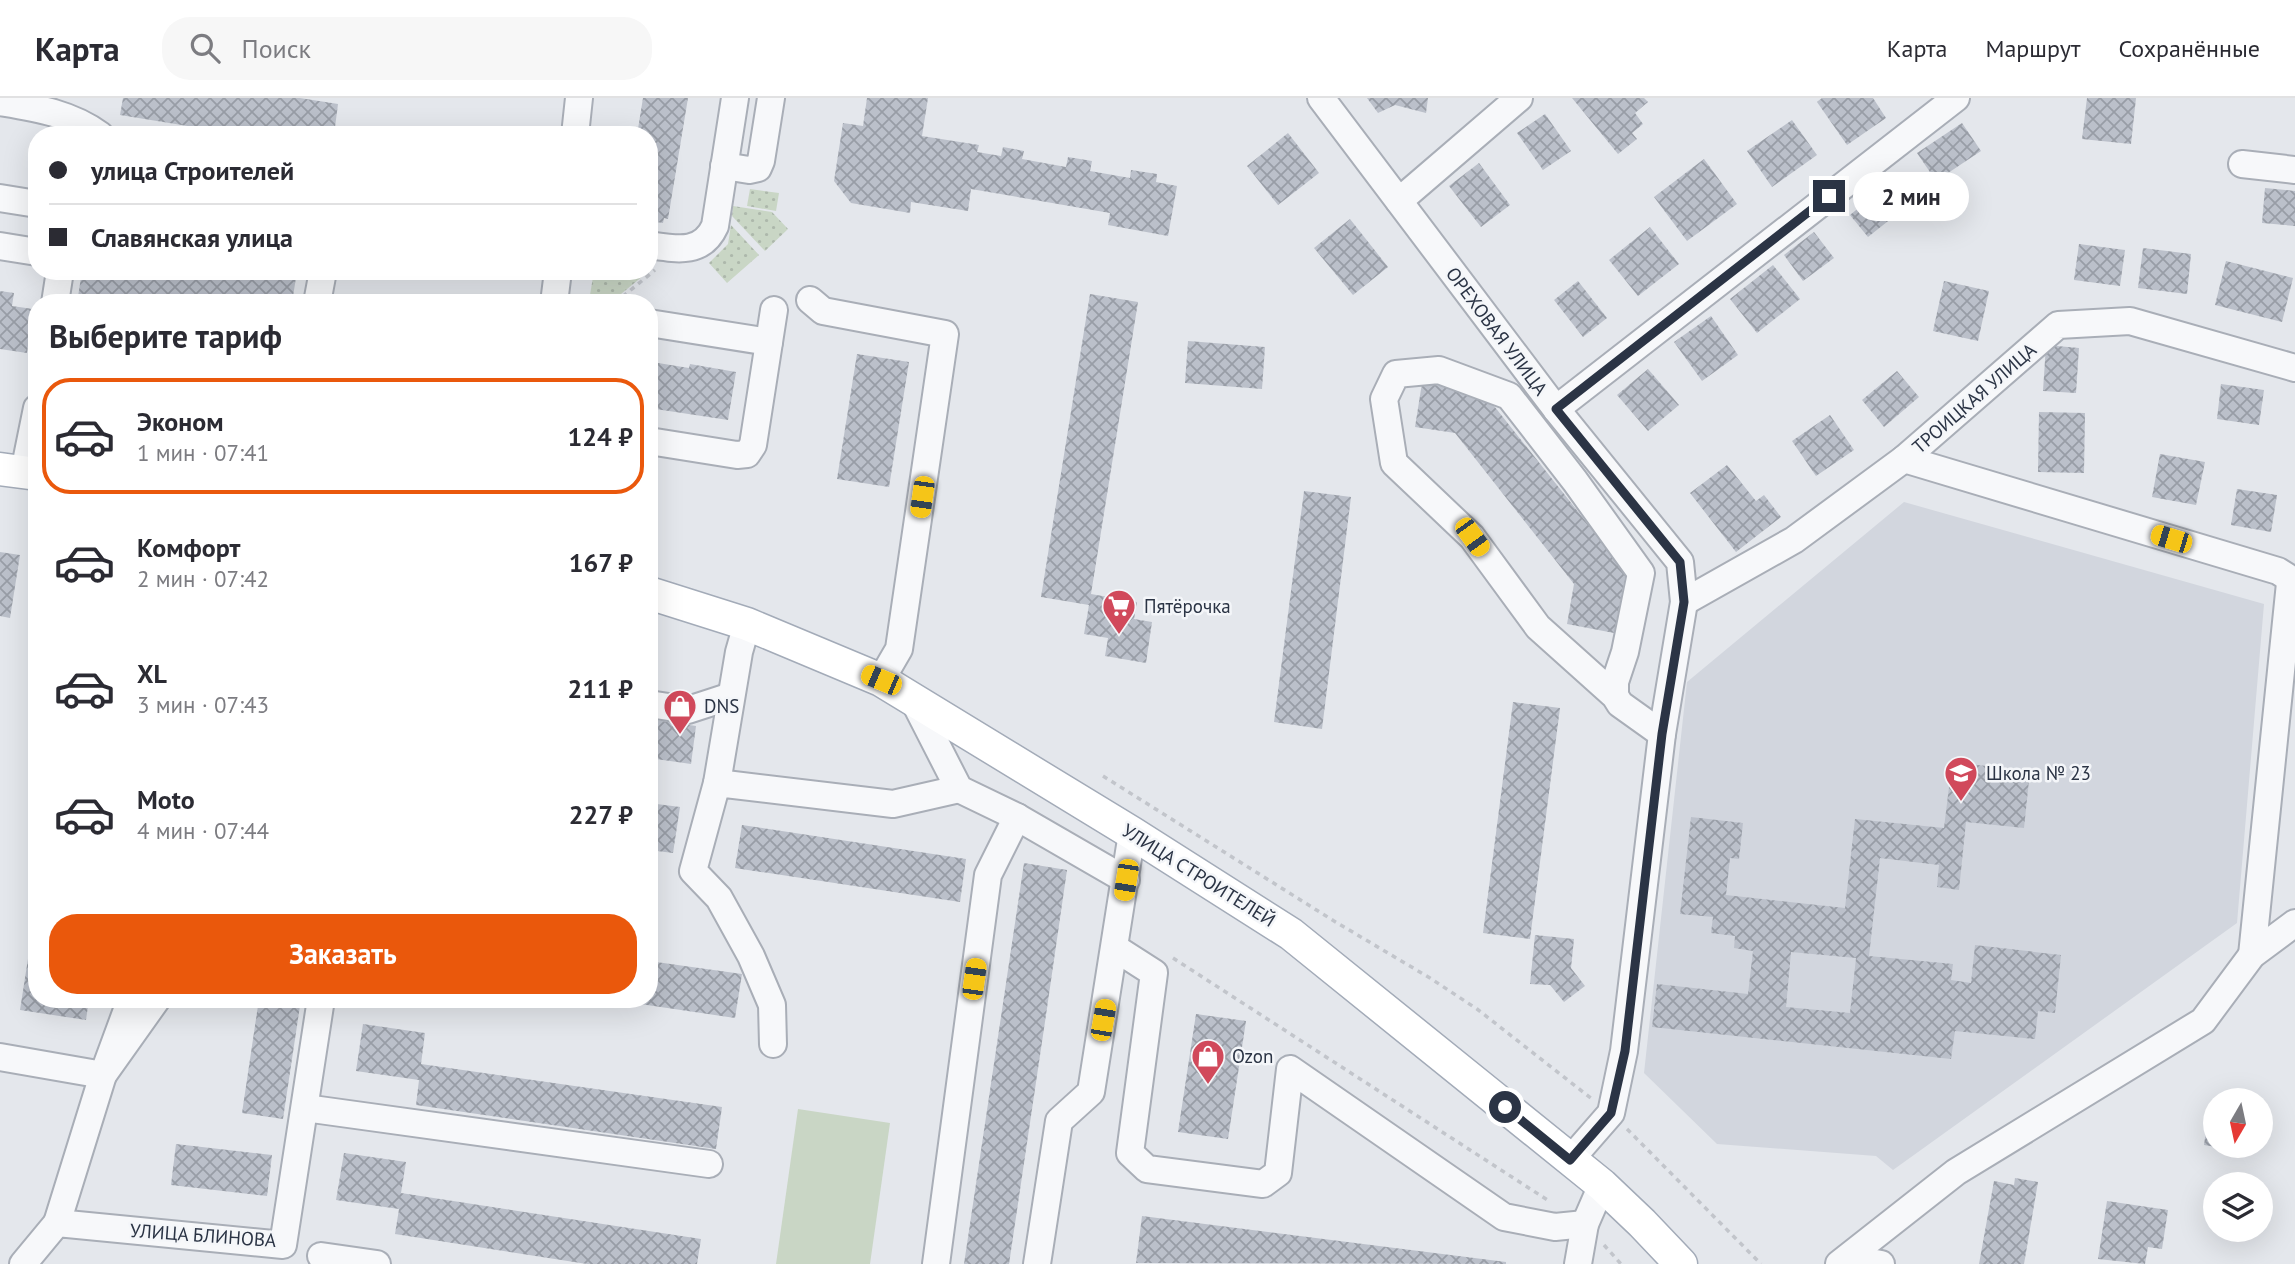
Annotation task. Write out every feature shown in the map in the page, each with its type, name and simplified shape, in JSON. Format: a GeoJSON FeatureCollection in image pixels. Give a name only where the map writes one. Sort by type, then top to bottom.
{"type":"FeatureCollection","features":[{"type":"Feature","properties":{"kind":"main road","name":"УЛИЦА СТРОИТЕЛЕЙ"},"geometry":{"type":"LineString","coordinates":[[658,596],[747,624],[881,680],[1132,833],[1291,934],[1601,1185],[1681,1264]]}},
{"type":"Feature","properties":{"kind":"street"},"geometry":{"type":"LineString","coordinates":[[576,126],[579,98]]}},
{"type":"Feature","properties":{"kind":"street"},"geometry":{"type":"LineString","coordinates":[[658,246],[681,248],[699,245],[710,237],[715,226],[735,98]]}},
{"type":"Feature","properties":{"kind":"street"},"geometry":{"type":"LineString","coordinates":[[724,166],[749,170],[758,168],[771,98]]}},
{"type":"Feature","properties":{"kind":"street","name":"ОРЕХОВАЯ УЛИЦА"},"geometry":{"type":"LineString","coordinates":[[1321,98],[1556,409],[1680,562],[1684,602],[1662,734],[1625,1051],[1611,1113]]}},
{"type":"Feature","properties":{"kind":"street"},"geometry":{"type":"LineString","coordinates":[[1399,201],[1519,98]]}},
{"type":"Feature","properties":{"kind":"street"},"geometry":{"type":"LineString","coordinates":[[1556,409],[1956,98]]}},
{"type":"Feature","properties":{"kind":"street"},"geometry":{"type":"LineString","coordinates":[[0,102],[54,111],[89,126]]}},
{"type":"Feature","properties":{"kind":"street"},"geometry":{"type":"LineString","coordinates":[[2242,164],[2295,170]]}},
{"type":"Feature","properties":{"kind":"street"},"geometry":{"type":"LineString","coordinates":[[0,198],[28,203]]}},
{"type":"Feature","properties":{"kind":"street"},"geometry":{"type":"LineString","coordinates":[[0,246],[28,251]]}},
{"type":"Feature","properties":{"kind":"street"},"geometry":{"type":"LineString","coordinates":[[810,300],[823,311],[945,334],[899,649],[881,680]]}},
{"type":"Feature","properties":{"kind":"street"},"geometry":{"type":"LineString","coordinates":[[658,442],[737,455],[747,453],[753,445],[774,310]]}},
{"type":"Feature","properties":{"kind":"street","name":"ТРОИЦКАЯ УЛИЦА"},"geometry":{"type":"LineString","coordinates":[[1684,602],[1794,540],[1903,459],[2058,326],[2130,321],[2295,368]]}},
{"type":"Feature","properties":{"kind":"street"},"geometry":{"type":"LineString","coordinates":[[658,324],[769,342]]}},
{"type":"Feature","properties":{"kind":"street"},"geometry":{"type":"LineString","coordinates":[[1615,696],[1615,682],[1625,652],[1641,573],[1509,396],[1439,370],[1396,374],[1384,399],[1394,463],[1472,537],[1538,627],[1615,696],[1620,704],[1662,734]]}},
{"type":"Feature","properties":{"kind":"street"},"geometry":{"type":"LineString","coordinates":[[20,472],[28,442]]}},
{"type":"Feature","properties":{"kind":"street"},"geometry":{"type":"LineString","coordinates":[[1903,459],[2278,571],[2286,576],[2290,583],[2252,955]]}},
{"type":"Feature","properties":{"kind":"street"},"geometry":{"type":"LineString","coordinates":[[747,624],[739,652],[717,783],[692,871],[719,898],[751,956],[772,1005],[773,1044]]}},
{"type":"Feature","properties":{"kind":"street"},"geometry":{"type":"LineString","coordinates":[[658,705],[688,710],[731,696]]}},
{"type":"Feature","properties":{"kind":"street"},"geometry":{"type":"LineString","coordinates":[[913,699],[959,789],[1017,817],[1126,880]]}},
{"type":"Feature","properties":{"kind":"street"},"geometry":{"type":"LineString","coordinates":[[717,783],[892,804],[959,789]]}},
{"type":"Feature","properties":{"kind":"street"},"geometry":{"type":"LineString","coordinates":[[936,1264],[988,875],[1017,817]]}},
{"type":"Feature","properties":{"kind":"street"},"geometry":{"type":"LineString","coordinates":[[1037,1264],[1059,1121],[1091,1092],[1132,833]]}},
{"type":"Feature","properties":{"kind":"street"},"geometry":{"type":"LineString","coordinates":[[1843,1261],[1956,1172],[2203,1021],[2252,955],[2295,923]]}},
{"type":"Feature","properties":{"kind":"street"},"geometry":{"type":"LineString","coordinates":[[1115,948],[1154,973],[1130,1153],[1147,1169],[1263,1184],[1278,1173],[1290,1069],[1504,1217],[1555,1227],[1585,1224]]}},
{"type":"Feature","properties":{"kind":"street"},"geometry":{"type":"LineString","coordinates":[[23,1264],[57,1223],[103,1075],[128,1008]]}},
{"type":"Feature","properties":{"kind":"street"},"geometry":{"type":"LineString","coordinates":[[103,1075],[151,1008]]}},
{"type":"Feature","properties":{"kind":"street","name":"УЛИЦА БЛИНОВА"},"geometry":{"type":"LineString","coordinates":[[57,1223],[283,1245],[320,1008]]}},
{"type":"Feature","properties":{"kind":"street"},"geometry":{"type":"LineString","coordinates":[[0,1058],[103,1075]]}},
{"type":"Feature","properties":{"kind":"street"},"geometry":{"type":"LineString","coordinates":[[304,1108],[709,1164]]}},
{"type":"Feature","properties":{"kind":"street"},"geometry":{"type":"LineString","coordinates":[[1570,1160],[1611,1113]]}},
{"type":"Feature","properties":{"kind":"street"},"geometry":{"type":"LineString","coordinates":[[1578,1264],[1585,1224],[1601,1185]]}},
{"type":"Feature","properties":{"kind":"street"},"geometry":{"type":"LineString","coordinates":[[321,1256],[377,1264]]}},
{"type":"Feature","properties":{"kind":"street"},"geometry":{"type":"LineString","coordinates":[[1843,1261],[1881,1264]]}},
{"type":"Feature","properties":{"kind":"path"},"geometry":{"type":"LineString","coordinates":[[658,267],[681,248]]}},
{"type":"Feature","properties":{"kind":"path"},"geometry":{"type":"LineString","coordinates":[[626,294],[643,280]]}},
{"type":"Feature","properties":{"kind":"path"},"geometry":{"type":"LineString","coordinates":[[1103,776],[1477,1009],[1611,1113],[1761,1264]]}},
{"type":"Feature","properties":{"kind":"path"},"geometry":{"type":"LineString","coordinates":[[1173,958],[1550,1202]]}},
{"type":"Feature","properties":{"kind":"path"},"geometry":{"type":"LineString","coordinates":[[1585,1224],[1621,1264]]}},
{"type":"Feature","properties":{"kind":"shaded area","name":"Школа № 23"},"geometry":{"type":"Polygon","coordinates":[[[1904,502],[2264,604],[2237,923],[1893,1170],[1876,1156],[1717,1144],[1644,1073],[1687,682],[1904,502]]]}},
{"type":"Feature","properties":{"kind":"green space"},"geometry":{"type":"Polygon","coordinates":[[[750,189],[779,193],[776,211],[747,206],[750,189]]]}},
{"type":"Feature","properties":{"kind":"green space"},"geometry":{"type":"Polygon","coordinates":[[[733,206],[772,212],[788,229],[765,251],[732,216],[733,206]]]}},
{"type":"Feature","properties":{"kind":"green space"},"geometry":{"type":"Polygon","coordinates":[[[731,225],[759,255],[727,283],[709,263],[728,244],[731,225]]]}},
{"type":"Feature","properties":{"kind":"green space"},"geometry":{"type":"Polygon","coordinates":[[[592,280],[638,280],[621,294],[590,294],[592,280]]]}},
{"type":"Feature","properties":{"kind":"green space"},"geometry":{"type":"Polygon","coordinates":[[[798,1109],[890,1123],[870,1264],[776,1264],[798,1109]]]}},
{"type":"Feature","properties":{"kind":"building"},"geometry":{"type":"Polygon","coordinates":[[[123,98],[300,98],[338,104],[335,126],[188,126],[120,115],[123,98]]]}},
{"type":"Feature","properties":{"kind":"building"},"geometry":{"type":"Polygon","coordinates":[[[643,98],[688,98],[668,219],[664,218],[663,223],[658,222],[658,126],[638,126],[643,98]]]}},
{"type":"Feature","properties":{"kind":"building"},"geometry":{"type":"Polygon","coordinates":[[[867,98],[928,98],[922,136],[979,145],[977,152],[1001,156],[1003,147],[1024,151],[1022,159],[1066,167],[1068,157],[1092,161],[1090,171],[1130,178],[1131,170],[1157,174],[1156,182],[1177,186],[1168,236],[1108,225],[1110,213],[971,189],[968,211],[911,202],[910,213],[851,203],[834,181],[843,123],[863,126],[867,98]]]}},
{"type":"Feature","properties":{"kind":"building"},"geometry":{"type":"Polygon","coordinates":[[[1367,98],[1428,98],[1426,113],[1395,105],[1378,113],[1367,98]]]}},
{"type":"Feature","properties":{"kind":"building"},"geometry":{"type":"Polygon","coordinates":[[[1572,98],[1644,98],[1648,102],[1635,113],[1643,124],[1632,133],[1637,139],[1618,154],[1572,98]]]}},
{"type":"Feature","properties":{"kind":"building"},"geometry":{"type":"Polygon","coordinates":[[[1822,98],[1873,98],[1886,118],[1847,145],[1817,102],[1822,98]]]}},
{"type":"Feature","properties":{"kind":"building"},"geometry":{"type":"Polygon","coordinates":[[[2087,98],[2136,98],[2131,144],[2082,139],[2087,98]]]}},
{"type":"Feature","properties":{"kind":"building"},"geometry":{"type":"Polygon","coordinates":[[[1545,114],[1571,151],[1543,170],[1517,133],[1545,114]]]}},
{"type":"Feature","properties":{"kind":"building"},"geometry":{"type":"Polygon","coordinates":[[[1792,120],[1817,155],[1772,187],[1747,151],[1792,120]]]}},
{"type":"Feature","properties":{"kind":"building"},"geometry":{"type":"Polygon","coordinates":[[[1962,123],[1981,151],[1936,181],[1917,153],[1962,123]]]}},
{"type":"Feature","properties":{"kind":"building"},"geometry":{"type":"Polygon","coordinates":[[[1288,133],[1319,173],[1278,205],[1247,166],[1288,133]]]}},
{"type":"Feature","properties":{"kind":"building"},"geometry":{"type":"Polygon","coordinates":[[[1704,159],[1737,204],[1687,241],[1654,197],[1704,159]]]}},
{"type":"Feature","properties":{"kind":"building"},"geometry":{"type":"Polygon","coordinates":[[[1479,163],[1510,205],[1481,227],[1449,186],[1479,163]]]}},
{"type":"Feature","properties":{"kind":"building"},"geometry":{"type":"Polygon","coordinates":[[[1884,187],[1902,210],[1868,237],[1850,215],[1884,187]]]}},
{"type":"Feature","properties":{"kind":"building"},"geometry":{"type":"Polygon","coordinates":[[[2265,188],[2295,191],[2295,226],[2262,223],[2265,188]]]}},
{"type":"Feature","properties":{"kind":"building"},"geometry":{"type":"Polygon","coordinates":[[[1350,219],[1388,267],[1353,295],[1314,248],[1350,219]]]}},
{"type":"Feature","properties":{"kind":"building"},"geometry":{"type":"Polygon","coordinates":[[[1650,227],[1679,264],[1638,296],[1609,260],[1650,227]]]}},
{"type":"Feature","properties":{"kind":"building"},"geometry":{"type":"Polygon","coordinates":[[[1814,232],[1834,258],[1803,281],[1784,255],[1814,232]]]}},
{"type":"Feature","properties":{"kind":"building"},"geometry":{"type":"Polygon","coordinates":[[[2079,244],[2125,250],[2120,286],[2074,280],[2079,244]]]}},
{"type":"Feature","properties":{"kind":"building"},"geometry":{"type":"Polygon","coordinates":[[[2143,248],[2191,254],[2187,294],[2138,288],[2143,248]]]}},
{"type":"Feature","properties":{"kind":"building"},"geometry":{"type":"Polygon","coordinates":[[[2226,261],[2293,278],[2282,322],[2215,305],[2226,261]]]}},
{"type":"Feature","properties":{"kind":"building"},"geometry":{"type":"Polygon","coordinates":[[[1773,265],[1800,299],[1757,333],[1730,299],[1773,265]]]}},
{"type":"Feature","properties":{"kind":"building"},"geometry":{"type":"Polygon","coordinates":[[[81,280],[296,280],[293,294],[78,294],[81,280]]]}},
{"type":"Feature","properties":{"kind":"building"},"geometry":{"type":"Polygon","coordinates":[[[1578,281],[1607,318],[1583,337],[1554,300],[1578,281]]]}},
{"type":"Feature","properties":{"kind":"building"},"geometry":{"type":"Polygon","coordinates":[[[1944,281],[1989,291],[1978,341],[1933,331],[1944,281]]]}},
{"type":"Feature","properties":{"kind":"building"},"geometry":{"type":"Polygon","coordinates":[[[0,291],[14,293],[12,306],[28,308],[28,346],[27,353],[0,349],[0,291]]]}},
{"type":"Feature","properties":{"kind":"building"},"geometry":{"type":"Polygon","coordinates":[[[1090,294],[1138,302],[1091,594],[1137,602],[1134,619],[1152,622],[1146,663],[1105,656],[1108,638],[1084,634],[1089,605],[1041,597],[1090,294]]]}},
{"type":"Feature","properties":{"kind":"building"},"geometry":{"type":"Polygon","coordinates":[[[1711,316],[1738,355],[1702,381],[1674,342],[1711,316]]]}},
{"type":"Feature","properties":{"kind":"building"},"geometry":{"type":"Polygon","coordinates":[[[1188,341],[1265,347],[1262,389],[1185,383],[1188,341]]]}},
{"type":"Feature","properties":{"kind":"building"},"geometry":{"type":"Polygon","coordinates":[[[2046,345],[2079,348],[2076,393],[2043,391],[2046,345]]]}},
{"type":"Feature","properties":{"kind":"building"},"geometry":{"type":"Polygon","coordinates":[[[857,354],[909,362],[889,487],[837,479],[857,354]]]}},
{"type":"Feature","properties":{"kind":"building"},"geometry":{"type":"Polygon","coordinates":[[[658,363],[689,368],[690,364],[736,372],[728,420],[658,409],[658,363]]]}},
{"type":"Feature","properties":{"kind":"building"},"geometry":{"type":"Polygon","coordinates":[[[1648,369],[1679,405],[1648,431],[1617,395],[1648,369]]]}},
{"type":"Feature","properties":{"kind":"building"},"geometry":{"type":"Polygon","coordinates":[[[1897,371],[1919,397],[1884,427],[1862,400],[1897,371]]]}},
{"type":"Feature","properties":{"kind":"building"},"geometry":{"type":"Polygon","coordinates":[[[1422,383],[1483,392],[1626,572],[1614,633],[1567,624],[1574,584],[1455,433],[1415,427],[1422,383]]]}},
{"type":"Feature","properties":{"kind":"building"},"geometry":{"type":"Polygon","coordinates":[[[2221,384],[2264,390],[2259,425],[2217,419],[2221,384]]]}},
{"type":"Feature","properties":{"kind":"building"},"geometry":{"type":"Polygon","coordinates":[[[2039,412],[2085,413],[2084,473],[2038,472],[2039,412]]]}},
{"type":"Feature","properties":{"kind":"building"},"geometry":{"type":"Polygon","coordinates":[[[1830,415],[1854,450],[1816,476],[1792,441],[1830,415]]]}},
{"type":"Feature","properties":{"kind":"building"},"geometry":{"type":"Polygon","coordinates":[[[2160,454],[2205,462],[2196,505],[2152,497],[2160,454]]]}},
{"type":"Feature","properties":{"kind":"building"},"geometry":{"type":"Polygon","coordinates":[[[1727,465],[1756,501],[1764,495],[1781,517],[1736,552],[1690,493],[1727,465]]]}},
{"type":"Feature","properties":{"kind":"building"},"geometry":{"type":"Polygon","coordinates":[[[2237,489],[2277,495],[2271,532],[2231,525],[2237,489]]]}},
{"type":"Feature","properties":{"kind":"building"},"geometry":{"type":"Polygon","coordinates":[[[1304,491],[1351,497],[1322,729],[1274,722],[1304,491]]]}},
{"type":"Feature","properties":{"kind":"building"},"geometry":{"type":"Polygon","coordinates":[[[0,552],[20,555],[10,618],[0,616],[0,552]]]}},
{"type":"Feature","properties":{"kind":"building"},"geometry":{"type":"Polygon","coordinates":[[[1513,702],[1560,708],[1530,939],[1483,933],[1513,702]]]}},
{"type":"Feature","properties":{"kind":"building"},"geometry":{"type":"Polygon","coordinates":[[[658,720],[696,726],[691,764],[658,759],[658,720]]]}},
{"type":"Feature","properties":{"kind":"building"},"geometry":{"type":"Polygon","coordinates":[[[1952,762],[2030,771],[2024,828],[1966,822],[1959,890],[1937,887],[1939,865],[1880,858],[1869,956],[1953,964],[1951,980],[1971,983],[1975,945],[2061,955],[2055,1013],[2038,1011],[2035,1039],[1955,1031],[1951,1059],[1652,1027],[1657,984],[1748,994],[1753,951],[1734,948],[1735,936],[1711,933],[1713,917],[1680,914],[1691,817],[1743,823],[1739,859],[1730,858],[1726,895],[1845,908],[1855,819],[1944,828],[1952,762]],[[1791,952],[1786,1007],[1850,1013],[1856,958],[1791,952]]]}},
{"type":"Feature","properties":{"kind":"building"},"geometry":{"type":"Polygon","coordinates":[[[658,804],[680,807],[673,853],[658,851],[658,804]]]}},
{"type":"Feature","properties":{"kind":"building"},"geometry":{"type":"Polygon","coordinates":[[[742,825],[966,859],[960,902],[735,868],[742,825]]]}},
{"type":"Feature","properties":{"kind":"building"},"geometry":{"type":"Polygon","coordinates":[[[1024,863],[1067,870],[1009,1264],[964,1264],[1024,863]]]}},
{"type":"Feature","properties":{"kind":"building"},"geometry":{"type":"Polygon","coordinates":[[[1535,935],[1574,939],[1571,968],[1585,986],[1564,1002],[1550,985],[1530,984],[1535,935]]]}},
{"type":"Feature","properties":{"kind":"building"},"geometry":{"type":"Polygon","coordinates":[[[28,959],[28,1008],[88,1008],[86,1020],[20,1010],[28,959]]]}},
{"type":"Feature","properties":{"kind":"building"},"geometry":{"type":"Polygon","coordinates":[[[658,962],[742,974],[735,1018],[658,1007],[658,962]]]}},
{"type":"Feature","properties":{"kind":"building"},"geometry":{"type":"Polygon","coordinates":[[[258,1008],[300,1008],[283,1119],[242,1113],[258,1008]]]}},
{"type":"Feature","properties":{"kind":"building"},"geometry":{"type":"Polygon","coordinates":[[[1196,1014],[1246,1021],[1228,1139],[1178,1132],[1196,1014]]]}},
{"type":"Feature","properties":{"kind":"building"},"geometry":{"type":"Polygon","coordinates":[[[363,1024],[425,1033],[421,1064],[722,1107],[716,1149],[416,1105],[419,1080],[356,1071],[363,1024]]]}},
{"type":"Feature","properties":{"kind":"building"},"geometry":{"type":"Polygon","coordinates":[[[176,1144],[272,1155],[267,1196],[171,1185],[176,1144]]]}},
{"type":"Feature","properties":{"kind":"building"},"geometry":{"type":"Polygon","coordinates":[[[344,1153],[406,1162],[401,1193],[701,1239],[697,1264],[587,1264],[395,1234],[399,1209],[336,1200],[344,1153]]]}},
{"type":"Feature","properties":{"kind":"building"},"geometry":{"type":"Polygon","coordinates":[[[2015,1178],[2038,1182],[2024,1264],[1979,1264],[1994,1181],[2014,1185],[2015,1178]]]}},
{"type":"Feature","properties":{"kind":"building"},"geometry":{"type":"Polygon","coordinates":[[[2107,1201],[2168,1210],[2162,1249],[2148,1247],[2145,1264],[2098,1259],[2107,1201]]]}},
{"type":"Feature","properties":{"kind":"building"},"geometry":{"type":"Polygon","coordinates":[[[1142,1216],[1506,1262],[1506,1264],[1136,1263],[1142,1216]]]}},
{"type":"Feature","properties":{"kind":"place","name":"Пятёрочка"},"geometry":{"type":"Point","coordinates":[1119,636]}},
{"type":"Feature","properties":{"kind":"place","name":"DNS"},"geometry":{"type":"Point","coordinates":[680,736]}},
{"type":"Feature","properties":{"kind":"place","name":"Школа № 23"},"geometry":{"type":"Point","coordinates":[1961,803]}},
{"type":"Feature","properties":{"kind":"place","name":"Ozon"},"geometry":{"type":"Point","coordinates":[1208,1086]}},
{"type":"Feature","properties":{"kind":"route"},"geometry":{"type":"LineString","coordinates":[[1505,1107],[1570,1160],[1611,1113],[1625,1051],[1662,734],[1684,602],[1680,562],[1556,409],[1829,196]]}}]}
